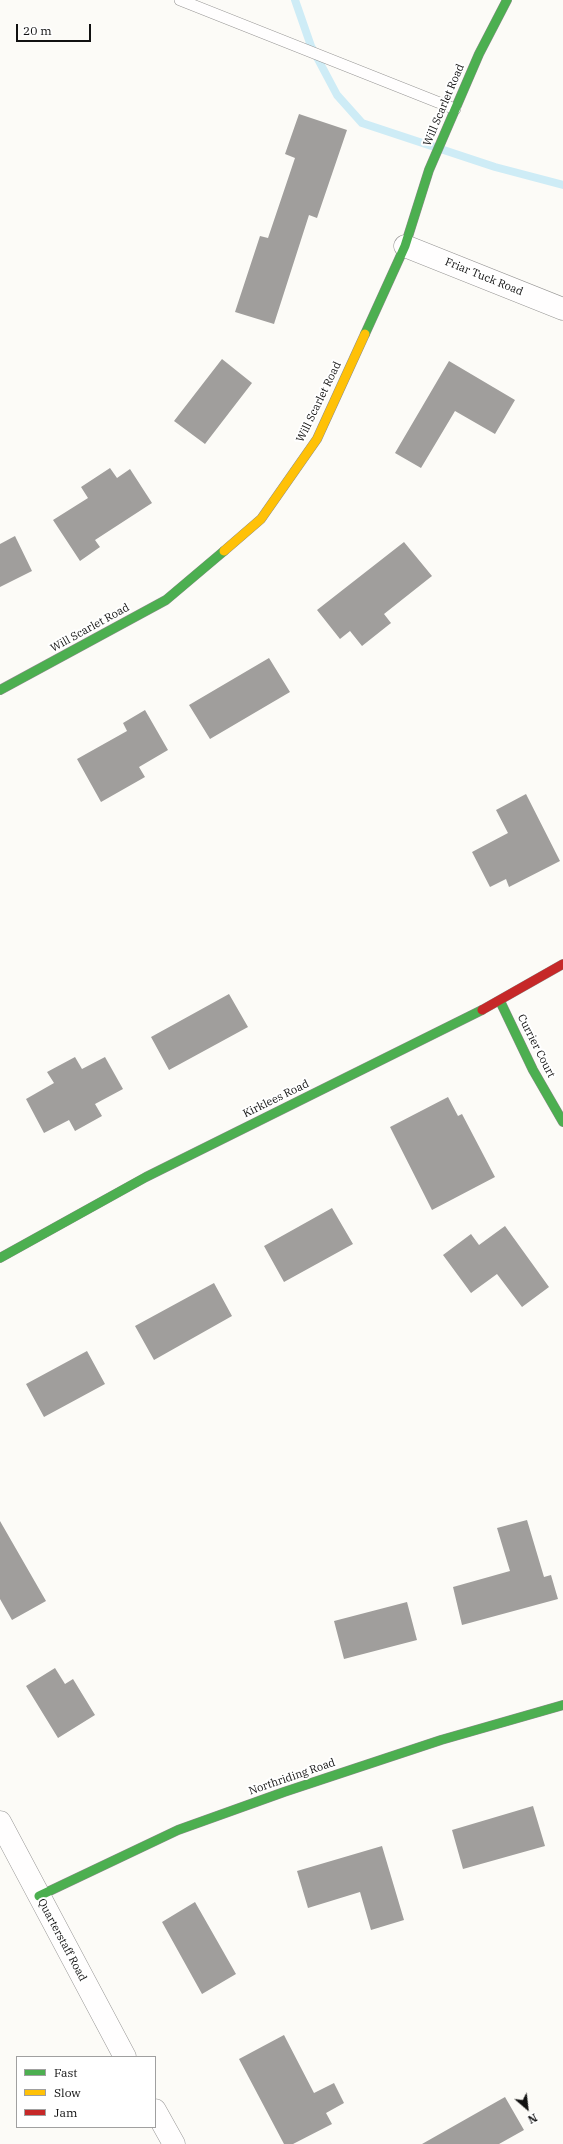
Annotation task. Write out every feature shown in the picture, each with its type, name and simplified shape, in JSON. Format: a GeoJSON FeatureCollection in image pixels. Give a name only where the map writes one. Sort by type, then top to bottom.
{"type":"FeatureCollection","features":[{"type":"Feature","properties":{"kind":"street","name":"Will Scarlet Road"},"geometry":{"type":"LineString","coordinates":[[0,690],[166,600],[261,519],[317,439],[405,246],[429,170],[455,109],[479,54],[507,0]]}},
{"type":"Feature","properties":{"kind":"street","name":"Friar Tuck Road"},"geometry":{"type":"LineString","coordinates":[[405,246],[563,309]]}},
{"type":"Feature","properties":{"kind":"street","name":"Kirklees Road"},"geometry":{"type":"LineString","coordinates":[[0,1258],[146,1177],[500,1001],[563,964]]}},
{"type":"Feature","properties":{"kind":"street","name":"Currier Court"},"geometry":{"type":"LineString","coordinates":[[500,1001],[533,1070],[563,1122]]}},
{"type":"Feature","properties":{"kind":"street","name":"Northriding Road"},"geometry":{"type":"LineString","coordinates":[[39,1896],[178,1830],[284,1792],[441,1740],[563,1705]]}},
{"type":"Feature","properties":{"kind":"street","name":"Quarterstaff Road"},"geometry":{"type":"LineString","coordinates":[[0,1822],[124,2056]]}},
{"type":"Feature","properties":{"kind":"street"},"geometry":{"type":"LineString","coordinates":[[156,2112],[174,2144]]}},
{"type":"Feature","properties":{"kind":"lane"},"geometry":{"type":"LineString","coordinates":[[180,0],[455,109]]}},
{"type":"Feature","properties":{"kind":"building"},"geometry":{"type":"Polygon","coordinates":[[[299,114],[347,130],[317,218],[309,215],[274,324],[235,312],[260,236],[268,238],[295,158],[285,154],[299,114]]]}},
{"type":"Feature","properties":{"kind":"building"},"geometry":{"type":"Polygon","coordinates":[[[222,359],[252,383],[205,444],[174,421],[222,359]]]}},
{"type":"Feature","properties":{"kind":"building"},"geometry":{"type":"Polygon","coordinates":[[[449,361],[515,400],[495,434],[455,411],[421,468],[395,453],[449,361]]]}},
{"type":"Feature","properties":{"kind":"building"},"geometry":{"type":"Polygon","coordinates":[[[110,468],[117,478],[130,469],[152,503],[95,540],[100,547],[80,561],[53,520],[88,498],[81,487],[110,468]]]}},
{"type":"Feature","properties":{"kind":"building"},"geometry":{"type":"Polygon","coordinates":[[[15,536],[32,571],[0,587],[0,544],[15,536]]]}},
{"type":"Feature","properties":{"kind":"building"},"geometry":{"type":"Polygon","coordinates":[[[404,542],[432,576],[384,614],[391,623],[362,646],[350,631],[340,639],[317,610],[404,542]]]}},
{"type":"Feature","properties":{"kind":"building"},"geometry":{"type":"Polygon","coordinates":[[[269,658],[290,692],[210,739],[189,705],[269,658]]]}},
{"type":"Feature","properties":{"kind":"building"},"geometry":{"type":"Polygon","coordinates":[[[145,710],[168,750],[139,767],[145,777],[101,802],[77,759],[127,731],[123,723],[145,710]]]}},
{"type":"Feature","properties":{"kind":"building"},"geometry":{"type":"Polygon","coordinates":[[[526,794],[560,861],[509,887],[506,879],[490,887],[472,852],[508,833],[496,810],[526,794]]]}},
{"type":"Feature","properties":{"kind":"building"},"geometry":{"type":"Polygon","coordinates":[[[229,994],[248,1027],[169,1070],[151,1037],[229,994]]]}},
{"type":"Feature","properties":{"kind":"building"},"geometry":{"type":"Polygon","coordinates":[[[75,1057],[82,1069],[105,1057],[123,1089],[95,1104],[102,1116],[75,1131],[69,1120],[44,1133],[26,1099],[54,1083],[47,1072],[75,1057]]]}},
{"type":"Feature","properties":{"kind":"building"},"geometry":{"type":"Polygon","coordinates":[[[448,1097],[458,1116],[462,1114],[495,1177],[432,1210],[390,1127],[448,1097]]]}},
{"type":"Feature","properties":{"kind":"building"},"geometry":{"type":"Polygon","coordinates":[[[332,1208],[353,1244],[284,1282],[264,1246],[332,1208]]]}},
{"type":"Feature","properties":{"kind":"building"},"geometry":{"type":"Polygon","coordinates":[[[505,1226],[549,1287],[522,1307],[497,1274],[471,1293],[443,1255],[471,1234],[479,1245],[505,1226]]]}},
{"type":"Feature","properties":{"kind":"building"},"geometry":{"type":"Polygon","coordinates":[[[214,1283],[232,1316],[154,1360],[135,1326],[214,1283]]]}},
{"type":"Feature","properties":{"kind":"building"},"geometry":{"type":"Polygon","coordinates":[[[87,1351],[105,1384],[44,1417],[26,1384],[87,1351]]]}},
{"type":"Feature","properties":{"kind":"building"},"geometry":{"type":"Polygon","coordinates":[[[527,1520],[544,1577],[551,1575],[558,1599],[462,1625],[453,1587],[510,1571],[497,1528],[527,1520]]]}},
{"type":"Feature","properties":{"kind":"building"},"geometry":{"type":"Polygon","coordinates":[[[0,1521],[46,1601],[12,1620],[0,1599],[0,1521]]]}},
{"type":"Feature","properties":{"kind":"building"},"geometry":{"type":"Polygon","coordinates":[[[407,1602],[417,1640],[344,1659],[334,1621],[407,1602]]]}},
{"type":"Feature","properties":{"kind":"building"},"geometry":{"type":"Polygon","coordinates":[[[55,1668],[65,1684],[73,1679],[95,1715],[58,1738],[26,1686],[55,1668]]]}},
{"type":"Feature","properties":{"kind":"building"},"geometry":{"type":"Polygon","coordinates":[[[533,1806],[545,1846],[463,1869],[452,1830],[533,1806]]]}},
{"type":"Feature","properties":{"kind":"building"},"geometry":{"type":"Polygon","coordinates":[[[382,1846],[404,1920],[371,1930],[360,1892],[308,1908],[297,1871],[382,1846]]]}},
{"type":"Feature","properties":{"kind":"building"},"geometry":{"type":"Polygon","coordinates":[[[195,1902],[236,1974],[202,1994],[162,1922],[195,1902]]]}},
{"type":"Feature","properties":{"kind":"building"},"geometry":{"type":"Polygon","coordinates":[[[284,2035],[314,2093],[334,2083],[344,2103],[326,2113],[332,2124],[293,2144],[284,2144],[239,2059],[284,2035]]]}},
{"type":"Feature","properties":{"kind":"building"},"geometry":{"type":"Polygon","coordinates":[[[505,2097],[524,2130],[499,2144],[422,2144],[505,2097]]]}},
{"type":"Feature","properties":{"kind":"waterway"},"geometry":{"type":"LineString","coordinates":[[295,0],[311,46],[337,95],[362,123],[495,167],[563,185]]}},
{"type":"Feature","properties":{"kind":"traffic: fast"},"geometry":{"type":"LineString","coordinates":[[365,334],[405,246],[429,170],[479,54],[507,0]]}},
{"type":"Feature","properties":{"kind":"traffic: fast"},"geometry":{"type":"LineString","coordinates":[[0,690],[166,600],[224,551]]}},
{"type":"Feature","properties":{"kind":"traffic: fast"},"geometry":{"type":"LineString","coordinates":[[500,1001],[533,1070],[563,1122]]}},
{"type":"Feature","properties":{"kind":"traffic: fast"},"geometry":{"type":"LineString","coordinates":[[0,1258],[146,1177],[482,1010]]}},
{"type":"Feature","properties":{"kind":"traffic: fast"},"geometry":{"type":"LineString","coordinates":[[39,1896],[178,1830],[284,1792],[441,1740],[563,1705]]}},
{"type":"Feature","properties":{"kind":"traffic: slow"},"geometry":{"type":"LineString","coordinates":[[224,551],[261,519],[317,439],[365,334]]}},
{"type":"Feature","properties":{"kind":"traffic: jam"},"geometry":{"type":"LineString","coordinates":[[482,1010],[563,964]]}}]}
